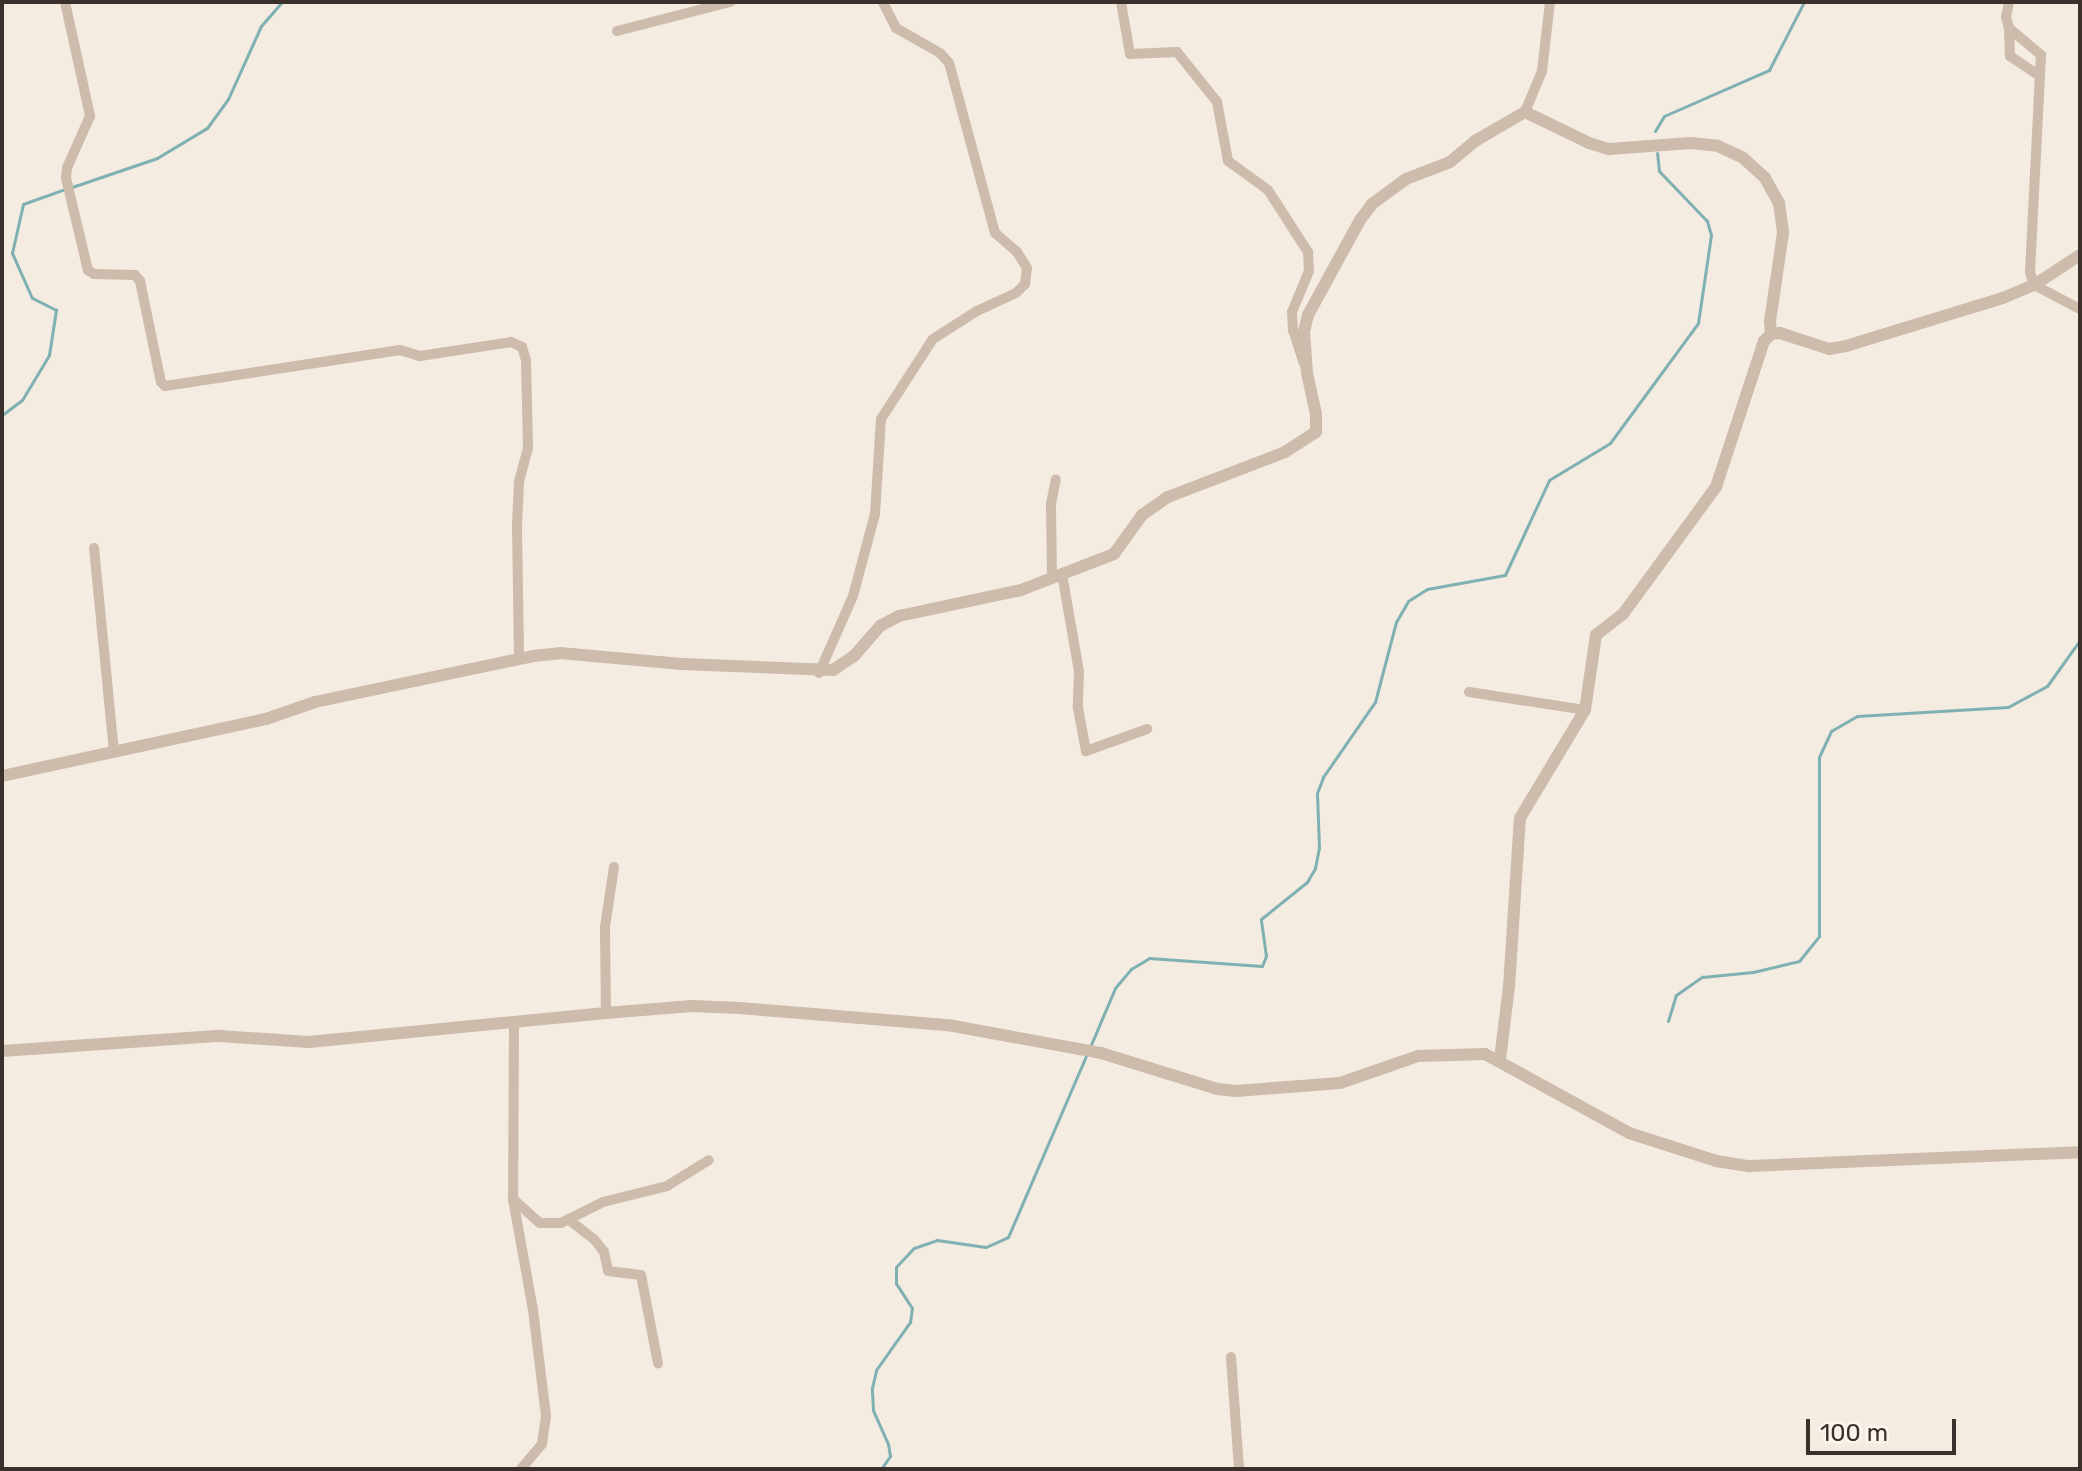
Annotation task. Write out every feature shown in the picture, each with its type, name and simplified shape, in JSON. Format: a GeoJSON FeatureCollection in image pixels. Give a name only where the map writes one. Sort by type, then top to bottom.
{"type":"FeatureCollection","features":[{"type":"Feature","properties":{"kind":"street"},"geometry":{"type":"LineString","coordinates":[[65,2],[90,116],[67,168],[66,178],[88,270],[94,274],[135,275],[140,281],[161,382],[165,386],[400,350],[420,356],[511,342],[522,347],[526,360],[528,448],[519,482],[517,526],[519,659]]}},
{"type":"Feature","properties":{"kind":"street"},"geometry":{"type":"LineString","coordinates":[[617,31],[730,2]]}},
{"type":"Feature","properties":{"kind":"street"},"geometry":{"type":"LineString","coordinates":[[819,673],[853,596],[875,514],[881,419],[933,339],[977,311],[1016,293],[1025,284],[1027,268],[1017,252],[995,233],[949,63],[940,53],[896,28],[883,2]]}},
{"type":"Feature","properties":{"kind":"street"},"geometry":{"type":"LineString","coordinates":[[2,776],[272,717],[315,702],[560,653],[819,673],[833,670],[880,626],[899,616],[1021,590],[1114,554],[1142,515],[1168,497],[1285,452],[1316,432],[1316,414],[1293,330],[1292,312],[1309,271],[1308,252],[1268,190],[1228,161],[1217,102],[1177,52],[1130,54],[1121,2]]}},
{"type":"Feature","properties":{"kind":"street"},"geometry":{"type":"LineString","coordinates":[[1307,373],[1304,332],[1308,315],[1372,204],[1406,179],[1450,162],[1475,141],[1525,112],[1542,71],[1550,2]]}},
{"type":"Feature","properties":{"kind":"street"},"geometry":{"type":"LineString","coordinates":[[2009,2],[2006,17],[2010,56],[2040,76]]}},
{"type":"Feature","properties":{"kind":"street"},"geometry":{"type":"LineString","coordinates":[[2009,28],[2041,55],[2030,272],[2034,285],[2080,309]]}},
{"type":"Feature","properties":{"kind":"street"},"geometry":{"type":"LineString","coordinates":[[1525,112],[1589,143],[1609,149],[1691,143],[1718,146],[1742,157],[1765,178],[1779,203],[1783,233],[1770,321],[1771,334]]}},
{"type":"Feature","properties":{"kind":"street"},"geometry":{"type":"LineString","coordinates":[[1500,1059],[1509,987],[1520,818],[1585,710],[1596,635],[1623,614],[1716,487],[1751,391],[1764,341],[1771,334],[1780,333],[1829,349],[1846,346],[2034,285],[2080,255]]}},
{"type":"Feature","properties":{"kind":"street"},"geometry":{"type":"LineString","coordinates":[[1056,479],[1051,504],[1057,576],[1079,671],[1078,708],[1086,751],[1147,729]]}},
{"type":"Feature","properties":{"kind":"street"},"geometry":{"type":"LineString","coordinates":[[94,548],[114,752]]}},
{"type":"Feature","properties":{"kind":"street"},"geometry":{"type":"LineString","coordinates":[[1469,692],[1585,710]]}},
{"type":"Feature","properties":{"kind":"street"},"geometry":{"type":"LineString","coordinates":[[606,1013],[605,927],[614,867]]}},
{"type":"Feature","properties":{"kind":"street"},"geometry":{"type":"LineString","coordinates":[[2,1051],[219,1036],[309,1042],[606,1013],[723,1007],[948,1025],[1101,1053],[1217,1089],[1236,1091],[1340,1083],[1418,1056],[1463,1052],[1500,1059],[1629,1133],[1716,1161],[1749,1166],[2080,1152]]}},
{"type":"Feature","properties":{"kind":"street"},"geometry":{"type":"LineString","coordinates":[[514,1022],[513,1199],[533,1310],[546,1416],[542,1444],[521,1469]]}},
{"type":"Feature","properties":{"kind":"street"},"geometry":{"type":"LineString","coordinates":[[513,1199],[540,1223],[568,1219],[616,1198],[667,1186],[709,1160]]}},
{"type":"Feature","properties":{"kind":"street"},"geometry":{"type":"LineString","coordinates":[[568,1219],[594,1239],[604,1252],[608,1271],[641,1275],[658,1363]]}},
{"type":"Feature","properties":{"kind":"street"},"geometry":{"type":"LineString","coordinates":[[1231,1357],[1239,1469]]}},
{"type":"Feature","properties":{"kind":"waterway"},"geometry":{"type":"LineString","coordinates":[[72,187],[157,158],[207,128],[228,99],[261,26],[282,2]]}},
{"type":"Feature","properties":{"kind":"waterway"},"geometry":{"type":"LineString","coordinates":[[1655,131],[1664,116],[1769,70],[1804,2]]}},
{"type":"Feature","properties":{"kind":"waterway"},"geometry":{"type":"LineString","coordinates":[[1090,1047],[1115,988],[1131,969],[1149,958],[1262,966],[1266,956],[1261,919],[1307,882],[1315,868],[1319,848],[1317,793],[1323,777],[1375,702],[1396,622],[1408,601],[1427,589],[1505,575],[1549,480],[1610,443],[1698,323],[1711,235],[1707,221],[1659,171],[1657,153]]}},
{"type":"Feature","properties":{"kind":"waterway"},"geometry":{"type":"LineString","coordinates":[[2,415],[22,400],[49,355],[56,310],[32,298],[12,253],[23,204],[65,189]]}},
{"type":"Feature","properties":{"kind":"waterway"},"geometry":{"type":"LineString","coordinates":[[1668,1021],[1676,995],[1702,977],[1753,972],[1799,961],[1819,936],[1819,757],[1831,731],[1857,716],[2008,707],[2047,686],[2080,640]]}},
{"type":"Feature","properties":{"kind":"waterway"},"geometry":{"type":"LineString","coordinates":[[881,1469],[890,1456],[873,1410],[872,1388],[876,1370],[910,1322],[912,1308],[896,1283],[896,1267],[914,1248],[937,1240],[986,1247],[1008,1237],[1087,1054]]}}]}
